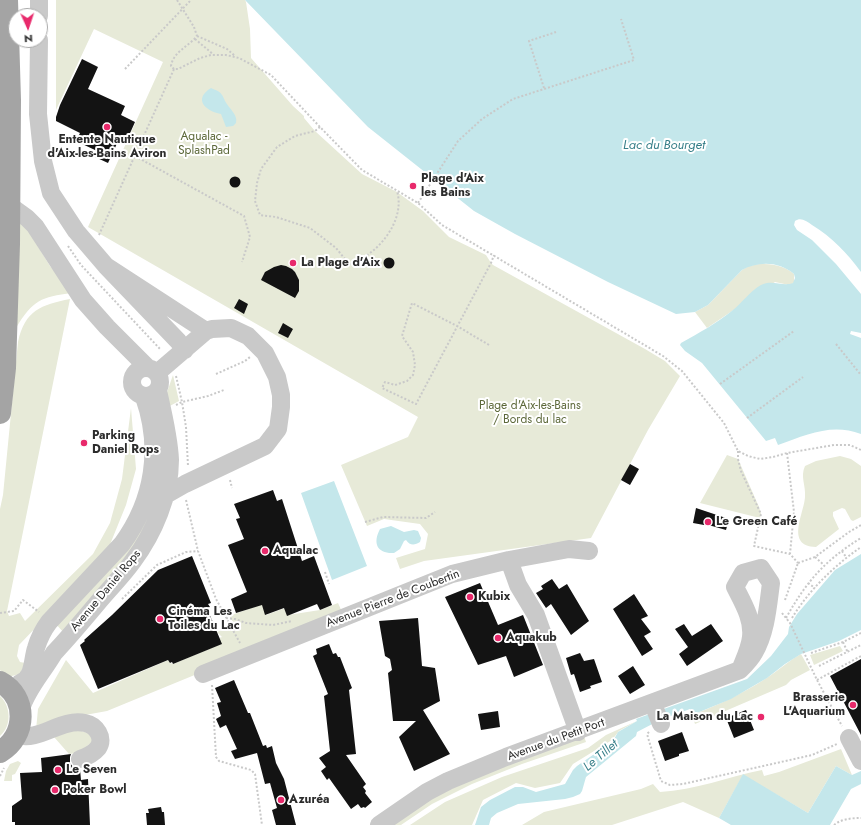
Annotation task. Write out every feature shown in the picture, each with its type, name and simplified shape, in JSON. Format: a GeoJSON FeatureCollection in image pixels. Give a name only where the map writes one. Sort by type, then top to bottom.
{"type":"FeatureCollection","features":[{"type":"Feature","properties":{"kind":"main road"},"geometry":{"type":"LineString","coordinates":[[0,413],[1,380],[5,368],[9,244],[5,213],[10,100],[7,0]]}},
{"type":"Feature","properties":{"kind":"main road"},"geometry":{"type":"LineString","coordinates":[[0,752],[12,743],[17,735],[21,718],[21,709],[18,700],[13,692],[3,684]]}},
{"type":"Feature","properties":{"kind":"street"},"geometry":{"type":"LineString","coordinates":[[39,48],[38,114],[43,161],[51,193],[76,231],[106,266],[178,340],[178,355]]}},
{"type":"Feature","properties":{"kind":"street"},"geometry":{"type":"LineString","coordinates":[[5,213],[27,218],[35,226],[84,300],[107,326],[153,370],[161,382],[151,394],[136,393],[126,379],[144,368],[153,370],[178,355],[209,330],[230,328],[248,336],[265,353],[277,376],[281,395],[278,429],[265,446],[185,484],[164,496]]}},
{"type":"Feature","properties":{"kind":"street"},"geometry":{"type":"LineString","coordinates":[[106,266],[209,330]]}},
{"type":"Feature","properties":{"kind":"street","name":"Avenue Daniel Rops"},"geometry":{"type":"LineString","coordinates":[[21,709],[24,700],[54,653],[133,561],[153,529],[164,496],[170,460],[162,412],[151,394]]}},
{"type":"Feature","properties":{"kind":"street","name":"Avenue Daniel Rops"},"geometry":{"type":"LineString","coordinates":[[3,684],[22,683],[29,676],[40,636],[49,622],[122,544],[131,532],[143,508],[151,479],[154,455],[150,415],[151,394]]}},
{"type":"Feature","properties":{"kind":"street","name":"Avenue Pierre de Coubertin"},"geometry":{"type":"LineString","coordinates":[[207,673],[452,574],[509,560],[569,549],[589,551]]}},
{"type":"Feature","properties":{"kind":"street"},"geometry":{"type":"LineString","coordinates":[[509,560],[518,585],[536,615],[578,732]]}},
{"type":"Feature","properties":{"kind":"street","name":"Avenue du Petit Port"},"geometry":{"type":"LineString","coordinates":[[379,825],[427,792],[448,781],[506,757],[578,732],[740,670],[754,654],[761,639],[765,622],[771,583],[761,568],[743,573],[735,587],[751,624],[751,638],[740,670]]}},
{"type":"Feature","properties":{"kind":"street"},"geometry":{"type":"LineString","coordinates":[[17,735],[22,737],[31,736],[69,723],[85,723],[97,730],[100,742],[99,747],[95,752],[80,759]]}},
{"type":"Feature","properties":{"kind":"street"},"geometry":{"type":"LineString","coordinates":[[849,738],[860,758]]}},
{"type":"Feature","properties":{"kind":"path"},"geometry":{"type":"LineString","coordinates":[[176,0],[194,27],[197,36],[227,49],[235,57],[271,75],[362,170],[418,203],[442,225],[663,356],[682,371],[724,423],[738,451],[741,471],[761,514],[754,546],[790,554],[798,563]]}},
{"type":"Feature","properties":{"kind":"path"},"geometry":{"type":"LineString","coordinates":[[125,69],[191,0]]}},
{"type":"Feature","properties":{"kind":"path"},"geometry":{"type":"LineString","coordinates":[[418,203],[458,142],[482,119],[513,100],[544,88],[634,60],[621,19]]}},
{"type":"Feature","properties":{"kind":"path"},"geometry":{"type":"LineString","coordinates":[[544,88],[529,41],[556,32]]}},
{"type":"Feature","properties":{"kind":"path"},"geometry":{"type":"LineString","coordinates":[[174,69],[171,66],[174,56],[192,43],[197,36]]}},
{"type":"Feature","properties":{"kind":"path"},"geometry":{"type":"LineString","coordinates":[[195,39],[214,55]]}},
{"type":"Feature","properties":{"kind":"path"},"geometry":{"type":"LineString","coordinates":[[174,69],[181,68],[200,58],[214,55],[235,57]]}},
{"type":"Feature","properties":{"kind":"path"},"geometry":{"type":"LineString","coordinates":[[62,266],[89,246],[98,237],[174,69]]}},
{"type":"Feature","properties":{"kind":"path"},"geometry":{"type":"LineString","coordinates":[[320,127],[315,131],[295,136],[277,147],[261,169],[257,183],[255,201],[260,215],[276,217],[310,228],[336,248],[349,264],[368,256],[391,231],[398,210],[398,192],[396,190]]}},
{"type":"Feature","properties":{"kind":"path"},"geometry":{"type":"LineString","coordinates":[[135,156],[244,216],[250,237],[242,262]]}},
{"type":"Feature","properties":{"kind":"path"},"geometry":{"type":"LineString","coordinates":[[489,345],[457,326],[412,303],[402,336],[413,352],[415,365],[413,375],[406,381],[395,385],[386,382],[382,388],[416,404],[457,326],[494,256]]}},
{"type":"Feature","properties":{"kind":"path"},"geometry":{"type":"LineString","coordinates":[[720,384],[794,331]]}},
{"type":"Feature","properties":{"kind":"path"},"geometry":{"type":"LineString","coordinates":[[836,344],[861,375]]}},
{"type":"Feature","properties":{"kind":"path"},"geometry":{"type":"LineString","coordinates":[[216,374],[245,361],[261,350]]}},
{"type":"Feature","properties":{"kind":"path"},"geometry":{"type":"LineString","coordinates":[[178,355],[182,402],[186,427],[188,468],[185,484],[185,498],[198,551],[216,600],[249,657]]}},
{"type":"Feature","properties":{"kind":"path"},"geometry":{"type":"LineString","coordinates":[[747,418],[803,377]]}},
{"type":"Feature","properties":{"kind":"path"},"geometry":{"type":"LineString","coordinates":[[162,412],[182,402],[208,396],[224,390]]}},
{"type":"Feature","properties":{"kind":"path"},"geometry":{"type":"LineString","coordinates":[[738,451],[748,456],[760,459],[773,457],[787,452],[834,445],[850,445],[861,450]]}},
{"type":"Feature","properties":{"kind":"path"},"geometry":{"type":"LineString","coordinates":[[787,452],[794,512],[790,554]]}},
{"type":"Feature","properties":{"kind":"path"},"geometry":{"type":"LineString","coordinates":[[230,482],[232,488]]}},
{"type":"Feature","properties":{"kind":"path"},"geometry":{"type":"LineString","coordinates":[[365,522],[383,517],[426,518],[435,512]]}},
{"type":"Feature","properties":{"kind":"path"},"geometry":{"type":"LineString","coordinates":[[798,563],[815,557],[861,525]]}},
{"type":"Feature","properties":{"kind":"path"},"geometry":{"type":"LineString","coordinates":[[786,618],[808,583],[824,565],[861,538]]}},
{"type":"Feature","properties":{"kind":"path"},"geometry":{"type":"LineString","coordinates":[[792,618],[800,605],[830,572],[861,547]]}},
{"type":"Feature","properties":{"kind":"path"},"geometry":{"type":"LineString","coordinates":[[120,601],[157,565],[186,552],[198,551]]}},
{"type":"Feature","properties":{"kind":"path"},"geometry":{"type":"LineString","coordinates":[[842,551],[846,558]]}},
{"type":"Feature","properties":{"kind":"path"},"geometry":{"type":"LineString","coordinates":[[815,557],[824,565]]}},
{"type":"Feature","properties":{"kind":"path"},"geometry":{"type":"LineString","coordinates":[[782,607],[798,563]]}},
{"type":"Feature","properties":{"kind":"path"},"geometry":{"type":"LineString","coordinates":[[324,572],[329,584]]}},
{"type":"Feature","properties":{"kind":"path"},"geometry":{"type":"LineString","coordinates":[[808,583],[815,588]]}},
{"type":"Feature","properties":{"kind":"path"},"geometry":{"type":"LineString","coordinates":[[0,613],[14,611],[23,600],[37,610],[49,622]]}},
{"type":"Feature","properties":{"kind":"path"},"geometry":{"type":"LineString","coordinates":[[658,717],[647,734],[661,781],[670,785],[683,784],[812,755],[849,738],[817,680],[790,623],[781,611]]}},
{"type":"Feature","properties":{"kind":"path"},"geometry":{"type":"LineString","coordinates":[[226,618],[246,623],[273,626],[296,620]]}},
{"type":"Feature","properties":{"kind":"path"},"geometry":{"type":"LineString","coordinates":[[811,653],[843,642],[861,633]]}},
{"type":"Feature","properties":{"kind":"path"},"geometry":{"type":"LineString","coordinates":[[843,642],[848,652]]}},
{"type":"Feature","properties":{"kind":"path"},"geometry":{"type":"LineString","coordinates":[[819,666],[861,645]]}},
{"type":"Feature","properties":{"kind":"path"},"geometry":{"type":"LineString","coordinates":[[817,680],[861,656]]}},
{"type":"Feature","properties":{"kind":"path"},"geometry":{"type":"LineString","coordinates":[[207,673],[216,757],[218,761],[251,770],[254,774],[262,825]]}},
{"type":"Feature","properties":{"kind":"path"},"geometry":{"type":"LineString","coordinates":[[834,825],[848,819],[861,818]]}},
{"type":"Feature","properties":{"kind":"green space","name":"Plage d'Aix-les-Bains / Bords du lac"},"geometry":{"type":"Polygon","coordinates":[[[56,0],[245,0],[250,29],[251,58],[293,106],[304,116],[315,131],[362,174],[397,192],[423,211],[449,237],[486,255],[493,265],[645,349],[665,361],[680,376],[648,430],[591,538],[424,561],[400,569],[396,558],[425,549],[428,534],[420,524],[384,519],[367,526],[341,465],[408,437],[418,417],[88,227],[163,62],[94,29],[56,110],[56,0]]]}},
{"type":"Feature","properties":{"kind":"green space"},"geometry":{"type":"Polygon","coordinates":[[[23,222],[50,266],[72,293],[45,298],[28,311],[16,328],[19,224],[23,222]]]}},
{"type":"Feature","properties":{"kind":"green space"},"geometry":{"type":"Polygon","coordinates":[[[759,264],[782,267],[790,271],[794,274],[794,283],[789,285],[775,282],[707,328],[695,312],[708,305],[742,270],[749,266],[759,264]]]}},
{"type":"Feature","properties":{"kind":"green space"},"geometry":{"type":"Polygon","coordinates":[[[70,299],[7,611],[9,616],[20,613],[25,621],[93,554],[110,523],[122,479],[131,408],[136,469],[126,505],[109,547],[65,597],[19,645],[17,656],[20,662],[25,663],[20,674],[5,676],[0,670],[0,509],[3,495],[18,342],[25,323],[36,311],[51,304],[70,299]]]}},
{"type":"Feature","properties":{"kind":"green space"},"geometry":{"type":"Polygon","coordinates":[[[173,375],[179,401],[168,407],[166,395],[173,375]]]}},
{"type":"Feature","properties":{"kind":"green space"},"geometry":{"type":"Polygon","coordinates":[[[727,455],[738,459],[759,507],[761,514],[760,518],[700,503],[727,455]]]}},
{"type":"Feature","properties":{"kind":"green space"},"geometry":{"type":"Polygon","coordinates":[[[840,456],[851,459],[861,466],[861,517],[853,521],[845,509],[842,508],[833,512],[833,516],[839,529],[816,547],[807,545],[801,541],[798,528],[805,497],[803,474],[805,466],[816,461],[840,456]]]}},
{"type":"Feature","properties":{"kind":"green space"},"geometry":{"type":"Polygon","coordinates":[[[162,483],[145,537],[64,633],[55,623],[162,483]]]}},
{"type":"Feature","properties":{"kind":"green space"},"geometry":{"type":"Polygon","coordinates":[[[338,603],[343,614],[107,711],[63,719],[36,730],[38,709],[66,660],[93,693],[168,660],[173,664],[221,644],[219,638],[222,637],[217,632],[235,625],[229,616],[262,604],[266,615],[285,608],[288,615],[320,610],[338,603]]]}},
{"type":"Feature","properties":{"kind":"green space"},"geometry":{"type":"Polygon","coordinates":[[[840,646],[843,651],[814,665],[810,655],[840,646]]]}},
{"type":"Feature","properties":{"kind":"green space"},"geometry":{"type":"Polygon","coordinates":[[[801,654],[810,670],[791,680],[786,685],[695,724],[692,715],[748,690],[801,654]]]}},
{"type":"Feature","properties":{"kind":"green space"},"geometry":{"type":"Polygon","coordinates":[[[0,696],[4,700],[9,716],[7,727],[0,736],[0,696]]]}},
{"type":"Feature","properties":{"kind":"green space"},"geometry":{"type":"Polygon","coordinates":[[[637,721],[619,731],[612,740],[573,764],[560,783],[535,788],[516,783],[483,800],[472,825],[410,825],[445,802],[502,777],[588,748],[606,735],[637,721]]]}},
{"type":"Feature","properties":{"kind":"green space"},"geometry":{"type":"Polygon","coordinates":[[[70,728],[92,734],[93,741],[79,753],[69,754],[54,737],[70,728]]]}},
{"type":"Feature","properties":{"kind":"green space"},"geometry":{"type":"Polygon","coordinates":[[[584,736],[586,742],[522,764],[472,784],[432,804],[401,825],[390,825],[428,799],[466,780],[584,736]]]}},
{"type":"Feature","properties":{"kind":"green space"},"geometry":{"type":"Polygon","coordinates":[[[841,749],[852,775],[836,766],[808,813],[743,775],[719,818],[683,802],[612,825],[522,825],[544,812],[641,789],[653,784],[660,792],[686,789],[762,770],[764,776],[841,749]]]}},
{"type":"Feature","properties":{"kind":"green space"},"geometry":{"type":"Polygon","coordinates":[[[18,761],[21,763],[15,774],[12,775],[12,781],[4,781],[6,771],[10,764],[18,761]]]}},
{"type":"Feature","properties":{"kind":"water","name":"Lac du Bourget"},"geometry":{"type":"Polygon","coordinates":[[[245,0],[861,0],[861,272],[839,246],[819,230],[801,219],[795,221],[794,225],[797,230],[812,240],[836,264],[861,294],[861,333],[851,331],[850,334],[861,338],[861,434],[850,431],[829,430],[809,434],[778,445],[775,438],[766,441],[702,363],[685,351],[680,345],[727,315],[753,290],[761,285],[765,283],[793,283],[795,278],[794,274],[775,265],[762,264],[748,267],[742,270],[708,305],[695,312],[676,314],[608,282],[474,211],[368,127],[245,0]]]}},
{"type":"Feature","properties":{"kind":"water"},"geometry":{"type":"Polygon","coordinates":[[[211,88],[221,94],[236,117],[236,123],[233,126],[226,127],[221,114],[210,110],[203,104],[203,96],[211,88]]]}},
{"type":"Feature","properties":{"kind":"water"},"geometry":{"type":"Polygon","coordinates":[[[334,481],[367,566],[332,580],[301,493],[334,481]]]}},
{"type":"Feature","properties":{"kind":"water"},"geometry":{"type":"Polygon","coordinates":[[[391,526],[404,532],[414,530],[418,531],[421,538],[420,542],[413,544],[406,540],[400,549],[394,553],[388,553],[380,550],[377,539],[380,529],[391,526]]]}},
{"type":"Feature","properties":{"kind":"water","name":"Le Tillet"},"geometry":{"type":"Polygon","coordinates":[[[861,554],[861,630],[839,641],[801,654],[767,678],[731,699],[692,715],[690,709],[660,720],[637,732],[636,736],[586,777],[580,794],[565,799],[518,804],[497,813],[491,818],[489,825],[475,825],[481,807],[490,800],[515,787],[523,787],[536,792],[565,784],[577,766],[613,741],[618,732],[637,721],[636,719],[747,679],[771,656],[788,634],[789,627],[797,614],[835,570],[861,554]]]}},
{"type":"Feature","properties":{"kind":"water"},"geometry":{"type":"Polygon","coordinates":[[[836,766],[852,775],[861,771],[861,784],[851,789],[830,825],[731,825],[719,818],[743,774],[808,813],[836,766]]]}},
{"type":"Feature","properties":{"kind":"building"},"geometry":{"type":"Polygon","coordinates":[[[82,59],[98,67],[88,89],[125,106],[121,115],[135,122],[127,140],[120,137],[108,163],[95,157],[97,151],[76,141],[80,133],[56,121],[60,105],[82,59]]]}},
{"type":"Feature","properties":{"kind":"building"},"geometry":{"type":"Polygon","coordinates":[[[235,176],[239,178],[241,182],[239,186],[235,188],[231,186],[229,182],[231,178],[235,176]]]}},
{"type":"Feature","properties":{"kind":"building"},"geometry":{"type":"Polygon","coordinates":[[[389,257],[393,259],[395,263],[393,267],[389,269],[385,267],[383,263],[385,259],[389,257]]]}},
{"type":"Feature","properties":{"kind":"building"},"geometry":{"type":"Polygon","coordinates":[[[281,265],[292,269],[299,280],[299,291],[295,298],[261,280],[265,272],[281,265]]]}},
{"type":"Feature","properties":{"kind":"building"},"geometry":{"type":"Polygon","coordinates":[[[239,299],[248,304],[244,314],[234,308],[239,299]]]}},
{"type":"Feature","properties":{"kind":"building"},"geometry":{"type":"Polygon","coordinates":[[[283,323],[293,329],[288,338],[278,333],[283,323]]]}},
{"type":"Feature","properties":{"kind":"building"},"geometry":{"type":"Polygon","coordinates":[[[630,464],[639,469],[630,485],[621,480],[630,464]]]}},
{"type":"Feature","properties":{"kind":"building","name":"Aqualac"},"geometry":{"type":"Polygon","coordinates":[[[273,490],[277,501],[282,499],[302,561],[314,556],[332,605],[320,610],[317,604],[287,616],[284,608],[265,615],[262,605],[236,613],[231,599],[247,592],[228,545],[244,539],[236,519],[240,518],[234,504],[273,490]]]}},
{"type":"Feature","properties":{"kind":"building"},"geometry":{"type":"Polygon","coordinates":[[[696,508],[729,519],[726,530],[705,524],[693,523],[696,508]]]}},
{"type":"Feature","properties":{"kind":"building","name":"Cinéma Les Toiles du Lac"},"geometry":{"type":"Polygon","coordinates":[[[192,556],[211,603],[208,604],[210,607],[207,608],[222,644],[173,664],[168,660],[98,689],[80,645],[158,570],[192,556]]]}},
{"type":"Feature","properties":{"kind":"building"},"geometry":{"type":"Polygon","coordinates":[[[552,579],[559,589],[567,584],[589,621],[571,635],[551,604],[546,608],[536,593],[543,589],[541,586],[552,579]]]}},
{"type":"Feature","properties":{"kind":"building","name":"Aquakub"},"geometry":{"type":"Polygon","coordinates":[[[480,583],[498,625],[523,615],[543,665],[514,677],[506,656],[478,665],[445,597],[480,583]]]}},
{"type":"Feature","properties":{"kind":"building"},"geometry":{"type":"Polygon","coordinates":[[[634,594],[648,616],[641,619],[651,632],[644,636],[653,649],[642,656],[613,609],[634,594]]]}},
{"type":"Feature","properties":{"kind":"building"},"geometry":{"type":"Polygon","coordinates":[[[418,618],[422,666],[435,668],[440,701],[423,710],[450,754],[414,771],[399,737],[416,721],[393,721],[388,673],[392,670],[390,659],[385,656],[379,621],[418,618]]]}},
{"type":"Feature","properties":{"kind":"building"},"geometry":{"type":"Polygon","coordinates":[[[684,624],[692,636],[711,624],[723,641],[687,666],[679,654],[688,647],[675,629],[684,624]]]}},
{"type":"Feature","properties":{"kind":"building"},"geometry":{"type":"Polygon","coordinates":[[[329,644],[333,654],[336,653],[338,657],[340,657],[352,688],[349,690],[356,754],[346,755],[366,784],[363,787],[366,791],[365,793],[372,802],[365,808],[361,808],[358,804],[351,809],[329,778],[327,780],[321,771],[326,767],[319,758],[330,751],[324,696],[328,694],[313,656],[317,654],[316,649],[329,644]]]}},
{"type":"Feature","properties":{"kind":"building"},"geometry":{"type":"Polygon","coordinates":[[[580,653],[584,661],[594,659],[602,682],[590,686],[591,688],[580,692],[574,674],[571,675],[566,658],[580,653]]]}},
{"type":"Feature","properties":{"kind":"building","name":"Brasserie L'Aquarium"},"geometry":{"type":"Polygon","coordinates":[[[861,659],[861,735],[830,676],[861,659]]]}},
{"type":"Feature","properties":{"kind":"building"},"geometry":{"type":"Polygon","coordinates":[[[633,666],[645,685],[630,694],[618,676],[633,666]]]}},
{"type":"Feature","properties":{"kind":"building"},"geometry":{"type":"Polygon","coordinates":[[[234,680],[248,713],[250,713],[263,746],[266,745],[267,748],[272,746],[276,763],[284,779],[296,825],[276,825],[272,810],[277,808],[270,783],[265,784],[257,753],[235,759],[231,751],[237,749],[226,725],[220,728],[216,719],[221,716],[217,703],[221,702],[215,688],[234,680]]]}},
{"type":"Feature","properties":{"kind":"building"},"geometry":{"type":"Polygon","coordinates":[[[746,710],[754,730],[734,738],[726,718],[746,710]]]}},
{"type":"Feature","properties":{"kind":"building"},"geometry":{"type":"Polygon","coordinates":[[[498,711],[500,727],[481,730],[478,714],[498,711]]]}},
{"type":"Feature","properties":{"kind":"building"},"geometry":{"type":"Polygon","coordinates":[[[682,732],[689,751],[665,761],[658,741],[682,732]]]}},
{"type":"Feature","properties":{"kind":"building","name":"Poker Bowl"},"geometry":{"type":"Polygon","coordinates":[[[71,754],[70,763],[73,767],[80,769],[81,780],[88,779],[90,825],[15,825],[15,822],[12,822],[12,806],[22,799],[20,773],[42,772],[41,758],[71,754]]]}},
{"type":"Feature","properties":{"kind":"building"},"geometry":{"type":"Polygon","coordinates":[[[161,807],[162,812],[164,812],[165,825],[147,825],[146,813],[149,813],[148,809],[161,807]]]}},
{"type":"Feature","properties":{"kind":"place","name":"Entente Nautique d'Aix-les-Bains Aviron"},"geometry":{"type":"Point","coordinates":[107,127]}},
{"type":"Feature","properties":{"kind":"place","name":"Plage d'Aix les Bains"},"geometry":{"type":"Point","coordinates":[413,186]}},
{"type":"Feature","properties":{"kind":"place","name":"La Plage d'Aix"},"geometry":{"type":"Point","coordinates":[293,263]}},
{"type":"Feature","properties":{"kind":"place","name":"Parking Daniel Rops"},"geometry":{"type":"Point","coordinates":[84,443]}},
{"type":"Feature","properties":{"kind":"place","name":"Le Green Café"},"geometry":{"type":"Point","coordinates":[708,522]}},
{"type":"Feature","properties":{"kind":"place","name":"Aqualac"},"geometry":{"type":"Point","coordinates":[265,551]}},
{"type":"Feature","properties":{"kind":"place","name":"Kubix"},"geometry":{"type":"Point","coordinates":[470,597]}},
{"type":"Feature","properties":{"kind":"place","name":"Cinéma Les Toiles du Lac"},"geometry":{"type":"Point","coordinates":[160,619]}},
{"type":"Feature","properties":{"kind":"place","name":"Aquakub"},"geometry":{"type":"Point","coordinates":[498,638]}},
{"type":"Feature","properties":{"kind":"place","name":"Brasserie L'Aquarium"},"geometry":{"type":"Point","coordinates":[853,705]}},
{"type":"Feature","properties":{"kind":"place","name":"La Maison du Lac"},"geometry":{"type":"Point","coordinates":[761,717]}},
{"type":"Feature","properties":{"kind":"place","name":"Le Seven"},"geometry":{"type":"Point","coordinates":[58,770]}},
{"type":"Feature","properties":{"kind":"place","name":"Poker Bowl"},"geometry":{"type":"Point","coordinates":[55,790]}},
{"type":"Feature","properties":{"kind":"place","name":"Azuréa"},"geometry":{"type":"Point","coordinates":[281,800]}},
{"type":"Feature","properties":{"kind":"park label","name":"Aqualac - SplashPad"},"geometry":{"type":"Point","coordinates":[204,144]}}]}
